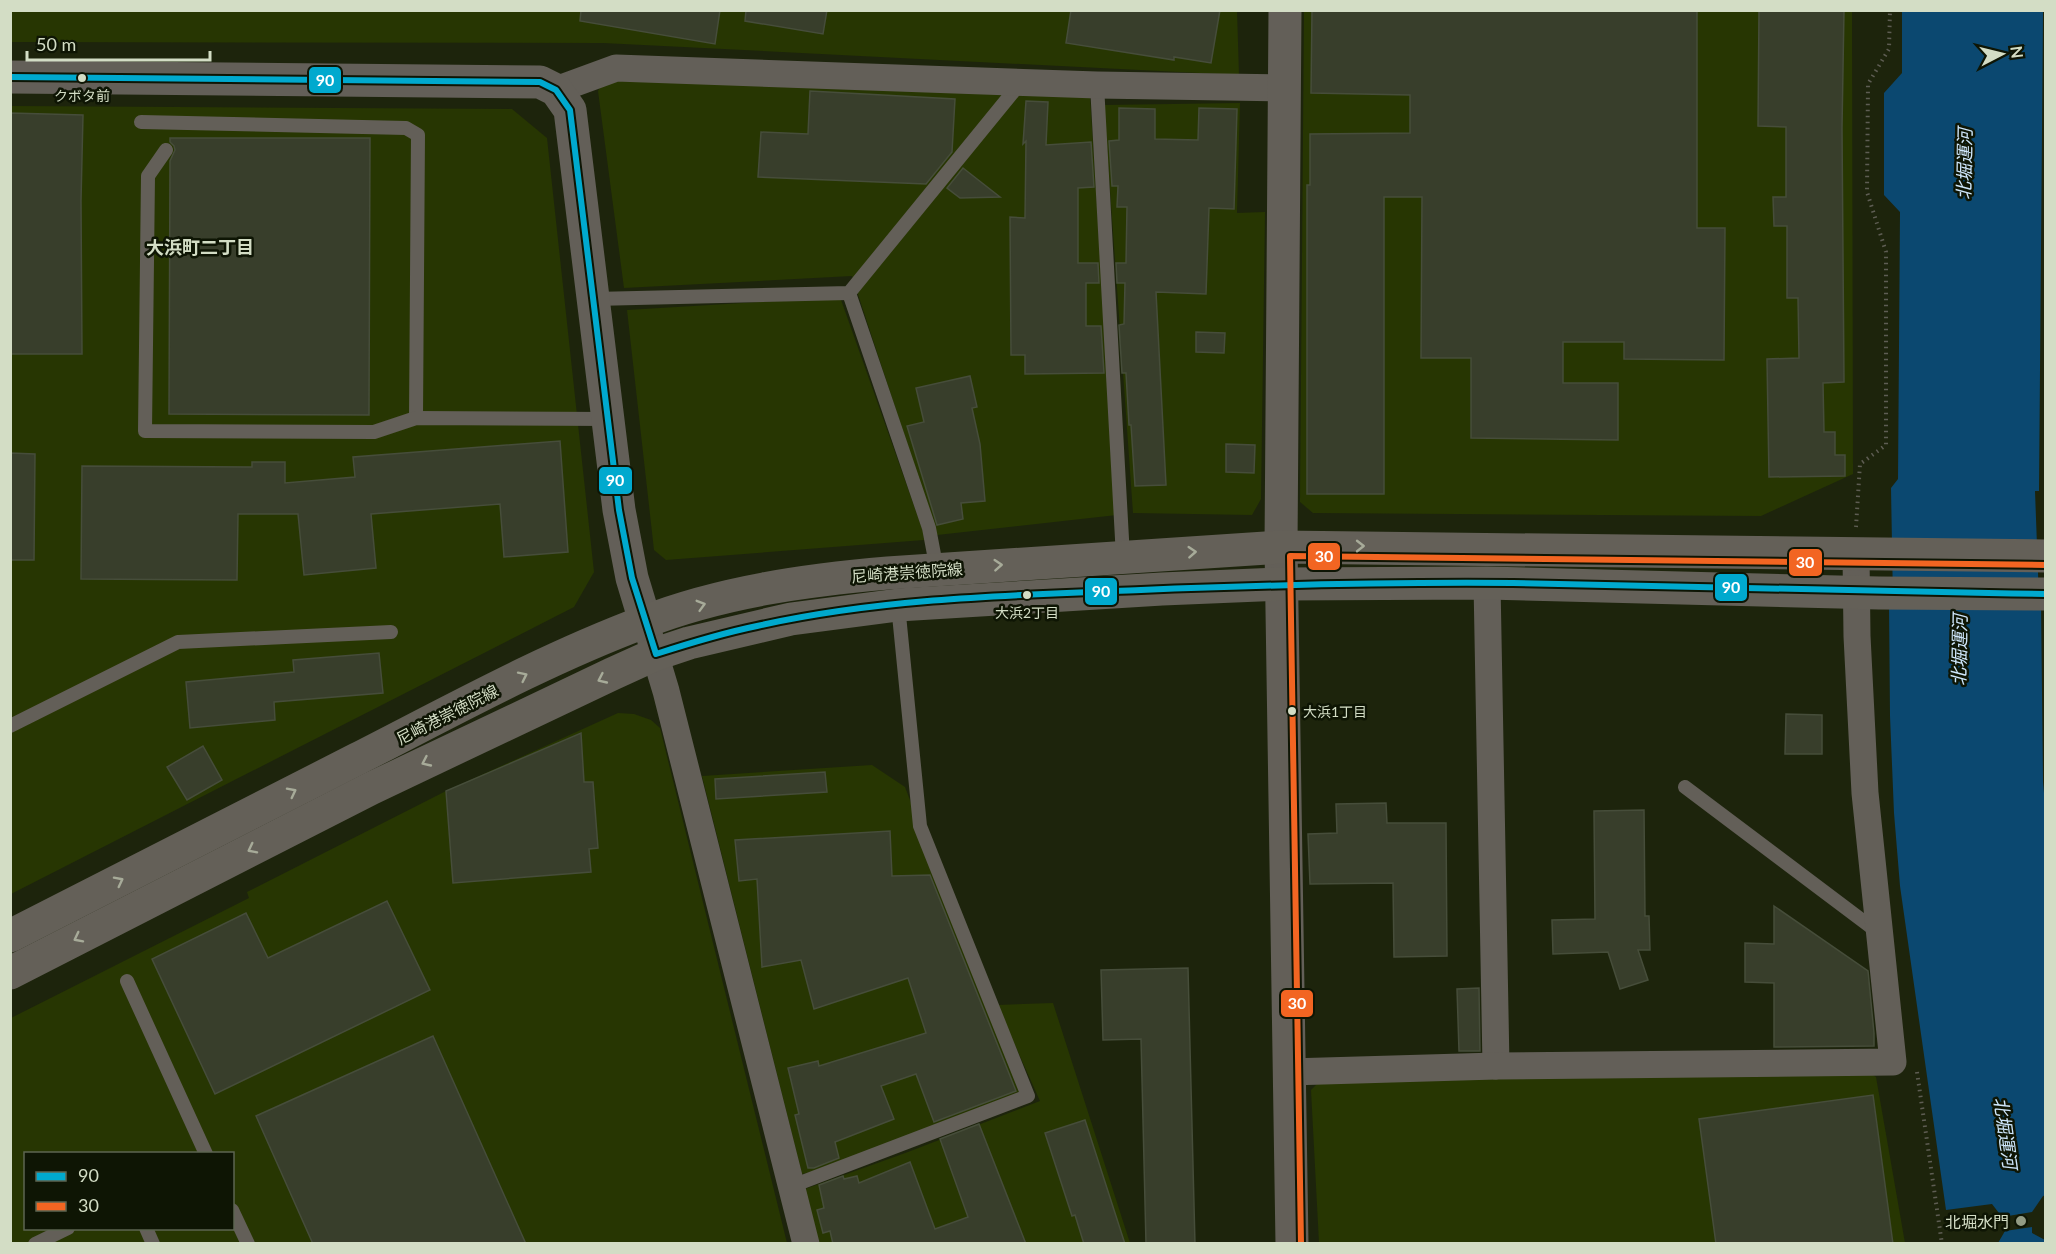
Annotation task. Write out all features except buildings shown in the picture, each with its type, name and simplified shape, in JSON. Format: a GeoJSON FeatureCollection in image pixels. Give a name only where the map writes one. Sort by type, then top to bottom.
{"type":"FeatureCollection","features":[{"type":"Feature","properties":{"kind":"main road","name":"尼崎港崇徳院線"},"geometry":{"type":"LineString","coordinates":[[10,936],[463,705],[599,641],[645,621],[767,588],[837,577],[1281,547],[2046,556]]}},
{"type":"Feature","properties":{"kind":"main road","name":"尼崎港崇徳院線"},"geometry":{"type":"LineString","coordinates":[[10,973],[372,788],[656,654],[689,643],[791,619],[898,605],[1150,589],[1281,584],[1487,583],[1868,593],[2046,594]]}},
{"type":"Feature","properties":{"kind":"street"},"geometry":{"type":"LineString","coordinates":[[1285,10],[1281,584],[1292,1244]]}},
{"type":"Feature","properties":{"kind":"street"},"geometry":{"type":"LineString","coordinates":[[556,90],[616,68],[1097,85],[1285,88]]}},
{"type":"Feature","properties":{"kind":"street"},"geometry":{"type":"LineString","coordinates":[[10,77],[540,82],[556,90],[570,110],[619,510],[632,578],[656,654],[806,1244]]}},
{"type":"Feature","properties":{"kind":"street"},"geometry":{"type":"LineString","coordinates":[[1289,1072],[1496,1066],[1893,1062],[1865,794],[1869,555]]}},
{"type":"Feature","properties":{"kind":"street"},"geometry":{"type":"LineString","coordinates":[[1487,583],[1496,1066]]}},
{"type":"Feature","properties":{"kind":"lane"},"geometry":{"type":"LineString","coordinates":[[594,299],[849,293],[1022,81]]}},
{"type":"Feature","properties":{"kind":"lane"},"geometry":{"type":"LineString","coordinates":[[1097,85],[1123,556]]}},
{"type":"Feature","properties":{"kind":"lane"},"geometry":{"type":"LineString","coordinates":[[141,122],[406,128],[418,135],[416,418]]}},
{"type":"Feature","properties":{"kind":"lane"},"geometry":{"type":"LineString","coordinates":[[166,150],[148,176],[145,431],[374,432],[416,418],[608,419]]}},
{"type":"Feature","properties":{"kind":"lane"},"geometry":{"type":"LineString","coordinates":[[849,293],[928,528],[937,570]]}},
{"type":"Feature","properties":{"kind":"lane"},"geometry":{"type":"LineString","coordinates":[[792,1186],[1029,1096],[920,826],[898,605]]}},
{"type":"Feature","properties":{"kind":"lane"},"geometry":{"type":"LineString","coordinates":[[10,726],[178,642],[391,632]]}},
{"type":"Feature","properties":{"kind":"lane"},"geometry":{"type":"LineString","coordinates":[[1685,787],[1879,933]]}},
{"type":"Feature","properties":{"kind":"lane"},"geometry":{"type":"LineString","coordinates":[[127,981],[205,1152]]}},
{"type":"Feature","properties":{"kind":"lane"},"geometry":{"type":"LineString","coordinates":[[234,1214],[248,1244]]}},
{"type":"Feature","properties":{"kind":"lane"},"geometry":{"type":"LineString","coordinates":[[35,1244],[64,1230]]}},
{"type":"Feature","properties":{"kind":"lane"},"geometry":{"type":"LineString","coordinates":[[147,1230],[153,1244]]}},
{"type":"Feature","properties":{"kind":"path"},"geometry":{"type":"LineString","coordinates":[[1869,555],[1860,464],[1886,445],[1886,252],[1867,192],[1868,84],[1889,49],[1890,10]]}},
{"type":"Feature","properties":{"kind":"shaded area"},"geometry":{"type":"Polygon","coordinates":[[[11,10],[1237,10],[1239,75],[603,43],[11,42],[11,10]]]}},
{"type":"Feature","properties":{"kind":"shaded area"},"geometry":{"type":"Polygon","coordinates":[[[1304,11],[1852,11],[1853,474],[1761,516],[1313,513],[1300,502],[1304,11]]]}},
{"type":"Feature","properties":{"kind":"shaded area"},"geometry":{"type":"Polygon","coordinates":[[[605,77],[1090,97],[1117,515],[937,535],[852,276],[624,288],[598,91],[605,77]]]}},
{"type":"Feature","properties":{"kind":"shaded area"},"geometry":{"type":"Polygon","coordinates":[[[1240,103],[1237,213],[1265,212],[1261,499],[1252,515],[1133,513],[1104,105],[1240,103]]]}},
{"type":"Feature","properties":{"kind":"shaded area"},"geometry":{"type":"Polygon","coordinates":[[[11,106],[512,109],[547,138],[594,572],[574,607],[11,894],[11,106]]]}},
{"type":"Feature","properties":{"kind":"shaded area"},"geometry":{"type":"Polygon","coordinates":[[[840,297],[923,531],[924,540],[666,560],[654,550],[627,310],[840,297]]]}},
{"type":"Feature","properties":{"kind":"shaded area"},"geometry":{"type":"Polygon","coordinates":[[[618,713],[634,714],[651,720],[660,728],[787,1243],[11,1244],[11,1018],[249,898],[247,892],[446,791],[618,713]]]}},
{"type":"Feature","properties":{"kind":"shaded area"},"geometry":{"type":"Polygon","coordinates":[[[872,765],[905,787],[1021,1091],[828,1168],[802,1174],[702,776],[872,765]]]}},
{"type":"Feature","properties":{"kind":"shaded area"},"geometry":{"type":"Polygon","coordinates":[[[1053,1003],[1130,1243],[819,1243],[805,1189],[1040,1101],[997,1005],[1053,1003]]]}},
{"type":"Feature","properties":{"kind":"shaded area"},"geometry":{"type":"Polygon","coordinates":[[[1861,1068],[1876,1077],[1905,1243],[1319,1243],[1311,1090],[1322,1079],[1861,1068]]]}},
{"type":"Feature","properties":{"kind":"water","name":"北堀運河"},"geometry":{"type":"Polygon","coordinates":[[[1902,11],[2043,11],[2039,491],[2035,491],[2039,600],[2041,602],[2043,782],[2046,815],[2046,1195],[2032,1212],[2002,1217],[1992,1204],[1946,1210],[1900,886],[1890,716],[1889,602],[1893,601],[1891,488],[1898,479],[1900,212],[1884,195],[1884,93],[1902,73],[1902,11]]]}},
{"type":"Feature","properties":{"kind":"water"},"geometry":{"type":"Polygon","coordinates":[[[2032,1227],[2032,1233],[2045,1240],[2045,1243],[1998,1243],[2005,1231],[2032,1227]]]}},
{"type":"Feature","properties":{"kind":"transit line","name":"90"},"geometry":{"type":"LineString","coordinates":[[10,77],[540,82],[556,90],[570,110],[619,510],[632,578],[656,654],[757,626],[852,609],[948,599],[1045,594],[1374,583],[1579,584],[2046,594]]}},
{"type":"Feature","properties":{"kind":"transit line","name":"30"},"geometry":{"type":"LineString","coordinates":[[1301,1244],[1290,556],[2046,565]]}},
{"type":"Feature","properties":{"kind":"place","name":"クボタ前"},"geometry":{"type":"Point","coordinates":[82,78]}},
{"type":"Feature","properties":{"kind":"place","name":"大浜2丁目"},"geometry":{"type":"Point","coordinates":[1027,595]}},
{"type":"Feature","properties":{"kind":"place","name":"大浜1丁目"},"geometry":{"type":"Point","coordinates":[1292,711]}},
{"type":"Feature","properties":{"kind":"place","name":"北堀水門"},"geometry":{"type":"Point","coordinates":[2021,1221]}},
{"type":"Feature","properties":{"kind":"district","name":"大浜町二丁目"},"geometry":{"type":"Point","coordinates":[200,247]}}]}
